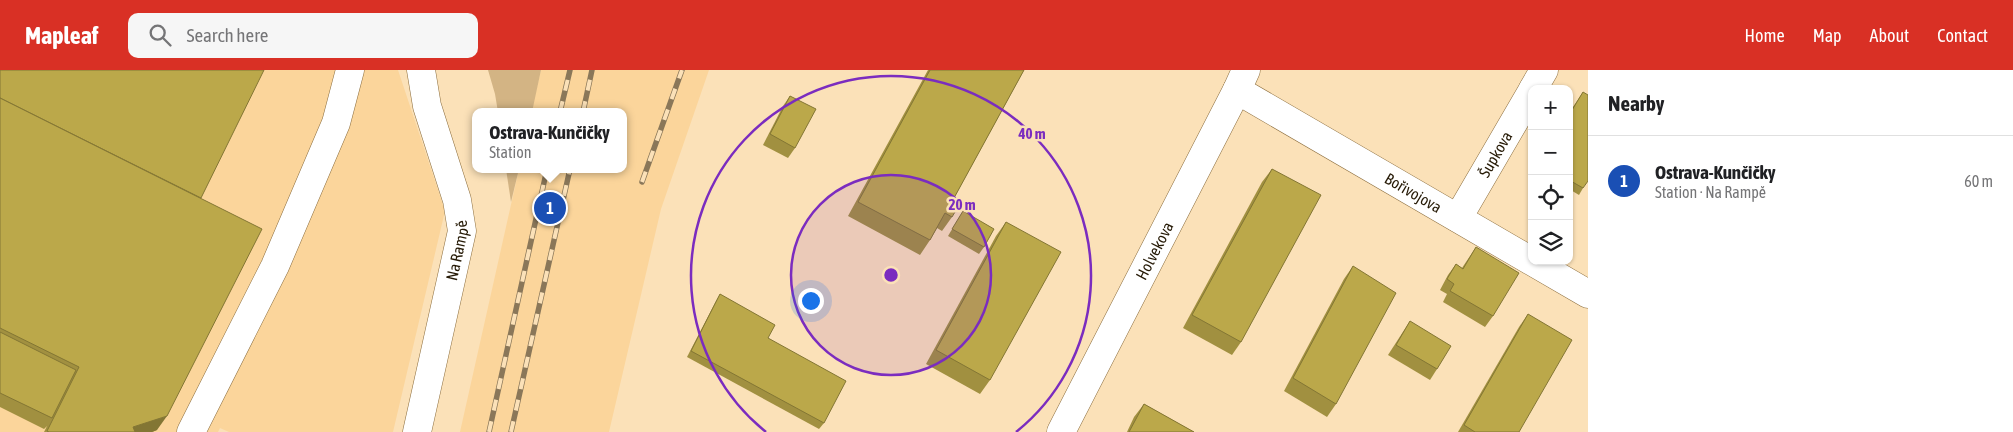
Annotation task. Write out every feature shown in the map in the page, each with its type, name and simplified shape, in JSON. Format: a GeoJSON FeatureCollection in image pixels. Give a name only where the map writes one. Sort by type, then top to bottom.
{"type":"FeatureCollection","features":[{"type":"Feature","properties":{"kind":"street"},"geometry":{"type":"LineString","coordinates":[[191,432],[275,266],[336,123],[350,70]]}},
{"type":"Feature","properties":{"kind":"street","name":"Na Rampě"},"geometry":{"type":"LineString","coordinates":[[417,432],[462,231],[457,200],[427,106],[421,70]]}},
{"type":"Feature","properties":{"kind":"street","name":"Šupkova"},"geometry":{"type":"LineString","coordinates":[[1535,85],[1544,70]]}},
{"type":"Feature","properties":{"kind":"street","name":"Bořivojova"},"geometry":{"type":"LineString","coordinates":[[1242,80],[1458,218],[1588,294]]}},
{"type":"Feature","properties":{"kind":"street","name":"Holvekova"},"geometry":{"type":"LineString","coordinates":[[1061,432],[1242,80]]}},
{"type":"Feature","properties":{"kind":"street","name":"Šupkova"},"geometry":{"type":"LineString","coordinates":[[1458,218],[1528,97]]}},
{"type":"Feature","properties":{"kind":"shaded area"},"geometry":{"type":"Polygon","coordinates":[[[0,70],[398,70],[445,211],[393,432],[229,432],[220,428],[218,432],[0,432],[0,70]]]}},
{"type":"Feature","properties":{"kind":"shaded area"},"geometry":{"type":"Polygon","coordinates":[[[488,70],[541,70],[533,108],[497,108],[488,70]]]}},
{"type":"Feature","properties":{"kind":"shaded area"},"geometry":{"type":"Polygon","coordinates":[[[541,70],[709,70],[661,209],[609,432],[460,432],[518,173],[627,173],[627,108],[532,108],[541,70]]]}},
{"type":"Feature","properties":{"kind":"shaded area"},"geometry":{"type":"Polygon","coordinates":[[[507,173],[518,173],[511,202],[507,173]]]}},
{"type":"Feature","properties":{"kind":"building"},"geometry":{"type":"Polygon","coordinates":[[[0,70],[264,70],[201,198],[0,98],[0,70]]]}},
{"type":"Feature","properties":{"kind":"building"},"geometry":{"type":"Polygon","coordinates":[[[930,70],[1024,70],[954,198],[961,202],[952,217],[945,213],[930,240],[858,202],[930,70]]]}},
{"type":"Feature","properties":{"kind":"building"},"geometry":{"type":"Polygon","coordinates":[[[1583,92],[1588,95],[1588,181],[1583,188],[1573,182],[1573,108],[1583,92]]]}},
{"type":"Feature","properties":{"kind":"building"},"geometry":{"type":"Polygon","coordinates":[[[790,96],[816,109],[795,148],[770,134],[790,96]]]}},
{"type":"Feature","properties":{"kind":"building"},"geometry":{"type":"Polygon","coordinates":[[[0,98],[262,229],[167,416],[133,427],[135,432],[47,431],[79,367],[0,328],[0,98]]]}},
{"type":"Feature","properties":{"kind":"building"},"geometry":{"type":"Polygon","coordinates":[[[1272,169],[1321,195],[1241,342],[1192,315],[1272,169]]]}},
{"type":"Feature","properties":{"kind":"building"},"geometry":{"type":"Polygon","coordinates":[[[963,211],[994,229],[984,247],[952,229],[963,211]]]}},
{"type":"Feature","properties":{"kind":"building"},"geometry":{"type":"Polygon","coordinates":[[[1006,222],[1061,252],[990,380],[936,350],[1006,222]]]}},
{"type":"Feature","properties":{"kind":"building"},"geometry":{"type":"Polygon","coordinates":[[[1476,247],[1519,273],[1493,316],[1450,291],[1454,284],[1447,279],[1456,264],[1463,269],[1476,247]]]}},
{"type":"Feature","properties":{"kind":"building"},"geometry":{"type":"Polygon","coordinates":[[[1353,266],[1396,293],[1336,404],[1293,378],[1353,266]]]}},
{"type":"Feature","properties":{"kind":"building"},"geometry":{"type":"Polygon","coordinates":[[[720,294],[775,325],[768,338],[846,381],[824,423],[691,351],[720,294]]]}},
{"type":"Feature","properties":{"kind":"building"},"geometry":{"type":"Polygon","coordinates":[[[1528,314],[1572,340],[1519,432],[1475,432],[1464,425],[1528,314]]]}},
{"type":"Feature","properties":{"kind":"building"},"geometry":{"type":"Polygon","coordinates":[[[1410,321],[1451,346],[1437,369],[1396,345],[1410,321]]]}},
{"type":"Feature","properties":{"kind":"building"},"geometry":{"type":"Polygon","coordinates":[[[0,332],[76,370],[52,418],[0,393],[0,332]]]}},
{"type":"Feature","properties":{"kind":"building"},"geometry":{"type":"Polygon","coordinates":[[[1144,404],[1194,432],[1129,432],[1144,404]]]}},
{"type":"Feature","properties":{"kind":"railway"},"geometry":{"type":"LineString","coordinates":[[561,108],[570,70]]}},
{"type":"Feature","properties":{"kind":"railway"},"geometry":{"type":"LineString","coordinates":[[584,108],[592,70]]}},
{"type":"Feature","properties":{"kind":"railway"},"geometry":{"type":"LineString","coordinates":[[642,182],[682,70]]}},
{"type":"Feature","properties":{"kind":"railway"},"geometry":{"type":"LineString","coordinates":[[489,432],[546,173]]}},
{"type":"Feature","properties":{"kind":"railway"},"geometry":{"type":"LineString","coordinates":[[511,432],[569,173]]}},
{"type":"Feature","properties":{"kind":"place","name":"Ostrava-Kunčičky"},"geometry":{"type":"Point","coordinates":[550,208]}}]}
